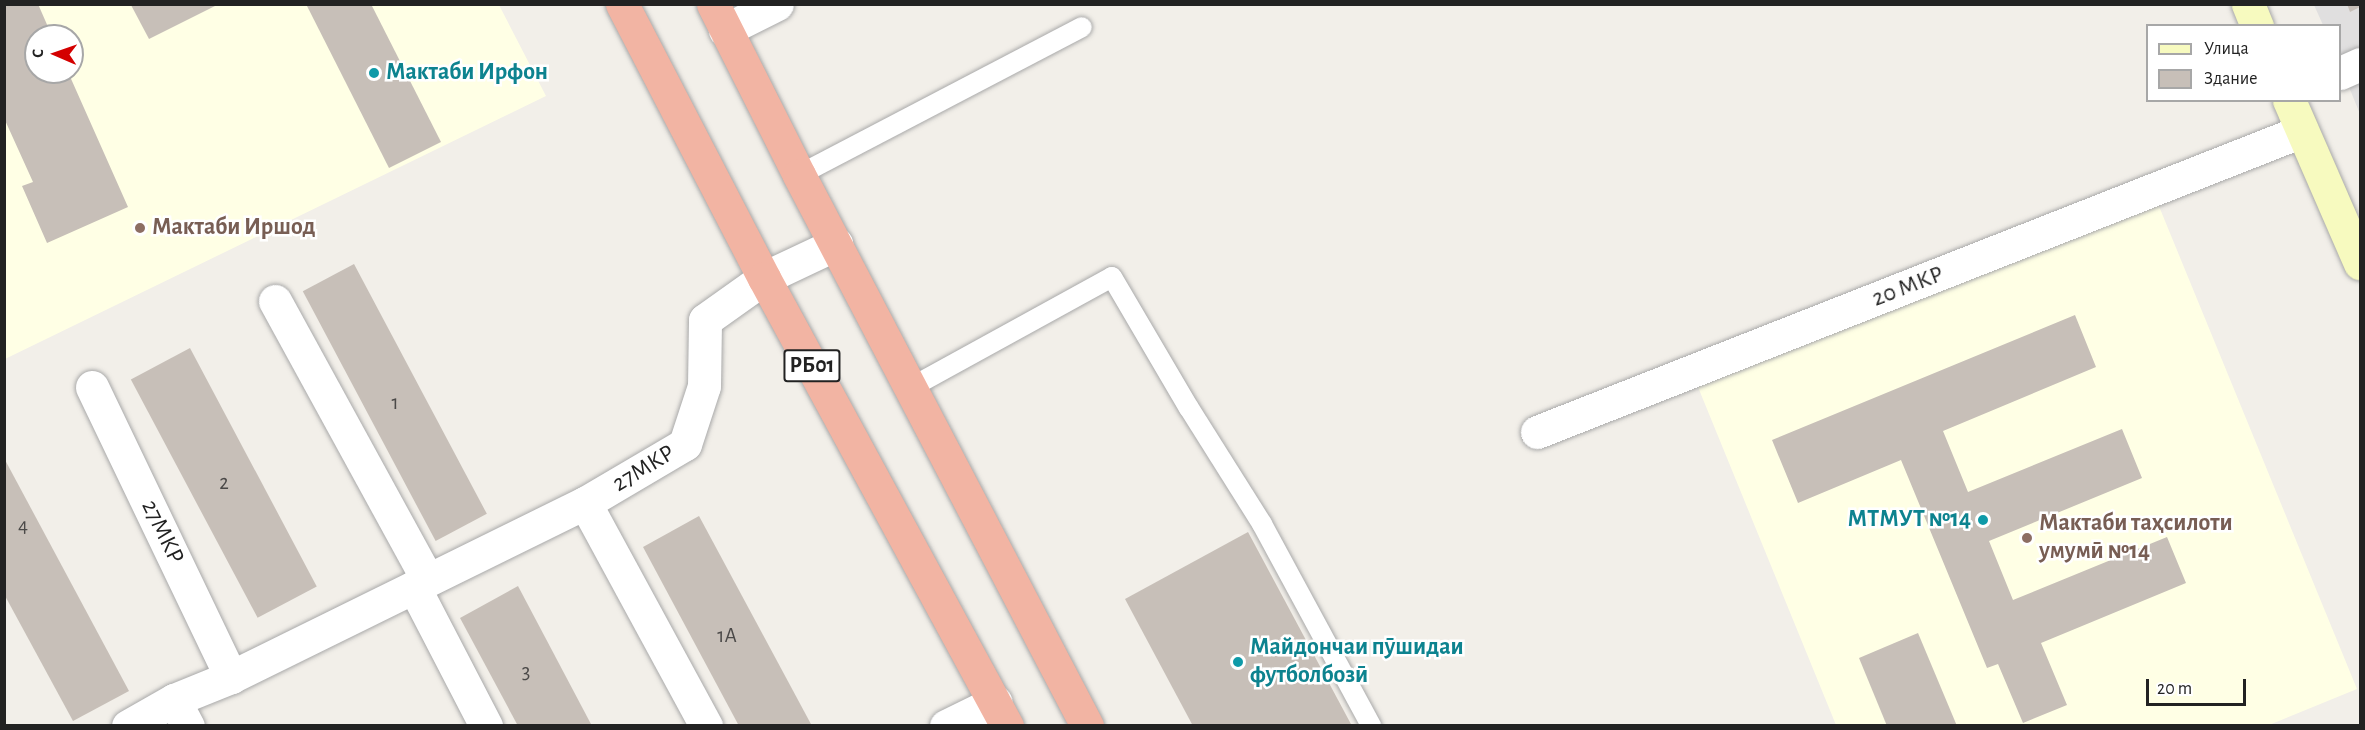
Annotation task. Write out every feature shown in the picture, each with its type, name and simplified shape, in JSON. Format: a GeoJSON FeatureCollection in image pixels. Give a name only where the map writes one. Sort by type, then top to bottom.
{"type":"FeatureCollection","features":[{"type":"Feature","properties":{"kind":"highway","name":"РБ01"},"geometry":{"type":"LineString","coordinates":[[622,4],[764,278],[1001,714]]}},
{"type":"Feature","properties":{"kind":"highway"},"geometry":{"type":"LineString","coordinates":[[719,17],[1087,726]]}},
{"type":"Feature","properties":{"kind":"main road"},"geometry":{"type":"LineString","coordinates":[[2248,4],[2256,24]]}},
{"type":"Feature","properties":{"kind":"main road"},"geometry":{"type":"LineString","coordinates":[[2289,102],[2291,136],[2361,263]]}},
{"type":"Feature","properties":{"kind":"street"},"geometry":{"type":"LineString","coordinates":[[719,17],[777,4]]}},
{"type":"Feature","properties":{"kind":"street"},"geometry":{"type":"LineString","coordinates":[[2341,73],[2361,64]]}},
{"type":"Feature","properties":{"kind":"street","name":"20 МКР"},"geometry":{"type":"LineString","coordinates":[[1537,432],[2291,136]]}},
{"type":"Feature","properties":{"kind":"street"},"geometry":{"type":"LineString","coordinates":[[764,278],[836,244]]}},
{"type":"Feature","properties":{"kind":"street","name":"27МКР"},"geometry":{"type":"LineString","coordinates":[[128,726],[181,712],[231,677],[585,503],[684,444],[704,386],[705,320],[764,278]]}},
{"type":"Feature","properties":{"kind":"street"},"geometry":{"type":"LineString","coordinates":[[275,301],[421,583],[486,726]]}},
{"type":"Feature","properties":{"kind":"street","name":"27МКР"},"geometry":{"type":"LineString","coordinates":[[92,387],[231,677]]}},
{"type":"Feature","properties":{"kind":"street","name":"27МКР"},"geometry":{"type":"LineString","coordinates":[[585,503],[706,726]]}},
{"type":"Feature","properties":{"kind":"street"},"geometry":{"type":"LineString","coordinates":[[946,726],[1001,714]]}},
{"type":"Feature","properties":{"kind":"lane"},"geometry":{"type":"LineString","coordinates":[[799,175],[1082,27]]}},
{"type":"Feature","properties":{"kind":"lane"},"geometry":{"type":"LineString","coordinates":[[910,388],[1112,277],[1189,408],[1262,524],[1371,726]]}},
{"type":"Feature","properties":{"kind":"shaded area","name":"Мактаби Иршод"},"geometry":{"type":"Polygon","coordinates":[[[5,5],[499,5],[546,96],[5,359],[5,5]]]}},
{"type":"Feature","properties":{"kind":"shaded area"},"geometry":{"type":"Polygon","coordinates":[[[2314,5],[2360,5],[2360,114],[2341,67],[2341,24],[2323,24],[2314,5]]]}},
{"type":"Feature","properties":{"kind":"shaded area","name":"Мактаби таҳсилоти умумӣ №14"},"geometry":{"type":"Polygon","coordinates":[[[2156,199],[2357,689],[2269,725],[1836,725],[1698,387],[2156,199]]]}},
{"type":"Feature","properties":{"kind":"building"},"geometry":{"type":"Polygon","coordinates":[[[4,4],[38,4],[47,24],[24,24],[24,84],[73,84],[128,207],[47,243],[22,186],[33,182],[4,118],[4,4]]]}},
{"type":"Feature","properties":{"kind":"building","name":"Мактаби Ирфон"},"geometry":{"type":"Polygon","coordinates":[[[306,4],[371,4],[441,142],[389,168],[306,4]]]}},
{"type":"Feature","properties":{"kind":"building"},"geometry":{"type":"Polygon","coordinates":[[[2347,4],[2360,4],[2360,7],[2350,12],[2347,4]]]}},
{"type":"Feature","properties":{"kind":"building"},"geometry":{"type":"Polygon","coordinates":[[[131,5],[217,5],[149,39],[131,5]]]}},
{"type":"Feature","properties":{"kind":"building"},"geometry":{"type":"Polygon","coordinates":[[[354,264],[487,514],[436,541],[303,291],[354,264]]]}},
{"type":"Feature","properties":{"kind":"building","name":"МТМУТ №14"},"geometry":{"type":"Polygon","coordinates":[[[2075,315],[2096,367],[1943,431],[1968,492],[2122,429],[2142,478],[1989,541],[2013,600],[2167,537],[2186,583],[2041,643],[2067,705],[2023,723],[1998,664],[1987,668],[1901,460],[1798,503],[1772,440],[2075,315]]]}},
{"type":"Feature","properties":{"kind":"building"},"geometry":{"type":"Polygon","coordinates":[[[190,348],[317,586],[258,618],[131,379],[190,348]]]}},
{"type":"Feature","properties":{"kind":"building"},"geometry":{"type":"Polygon","coordinates":[[[4,458],[129,691],[73,721],[4,594],[4,458]]]}},
{"type":"Feature","properties":{"kind":"building"},"geometry":{"type":"Polygon","coordinates":[[[699,516],[812,726],[739,726],[643,547],[699,516]]]}},
{"type":"Feature","properties":{"kind":"building","name":"Майдончаи пӯшидаи футболбозӣ"},"geometry":{"type":"Polygon","coordinates":[[[1248,532],[1352,726],[1193,726],[1125,599],[1248,532]]]}},
{"type":"Feature","properties":{"kind":"building"},"geometry":{"type":"Polygon","coordinates":[[[518,586],[592,726],[518,726],[460,618],[518,586]]]}},
{"type":"Feature","properties":{"kind":"building"},"geometry":{"type":"Polygon","coordinates":[[[1918,633],[1957,726],[1887,726],[1859,658],[1918,633]]]}},
{"type":"Feature","properties":{"kind":"place","name":"Мактаби Ирфон"},"geometry":{"type":"Point","coordinates":[374,73]}},
{"type":"Feature","properties":{"kind":"place","name":"Мактаби Иршод"},"geometry":{"type":"Point","coordinates":[140,228]}},
{"type":"Feature","properties":{"kind":"place","name":"МТМУТ №14"},"geometry":{"type":"Point","coordinates":[1983,520]}},
{"type":"Feature","properties":{"kind":"place","name":"Мактаби таҳсилоти умумӣ №14"},"geometry":{"type":"Point","coordinates":[2027,538]}},
{"type":"Feature","properties":{"kind":"place","name":"Майдончаи пӯшидаи футболбозӣ"},"geometry":{"type":"Point","coordinates":[1238,662]}}]}
